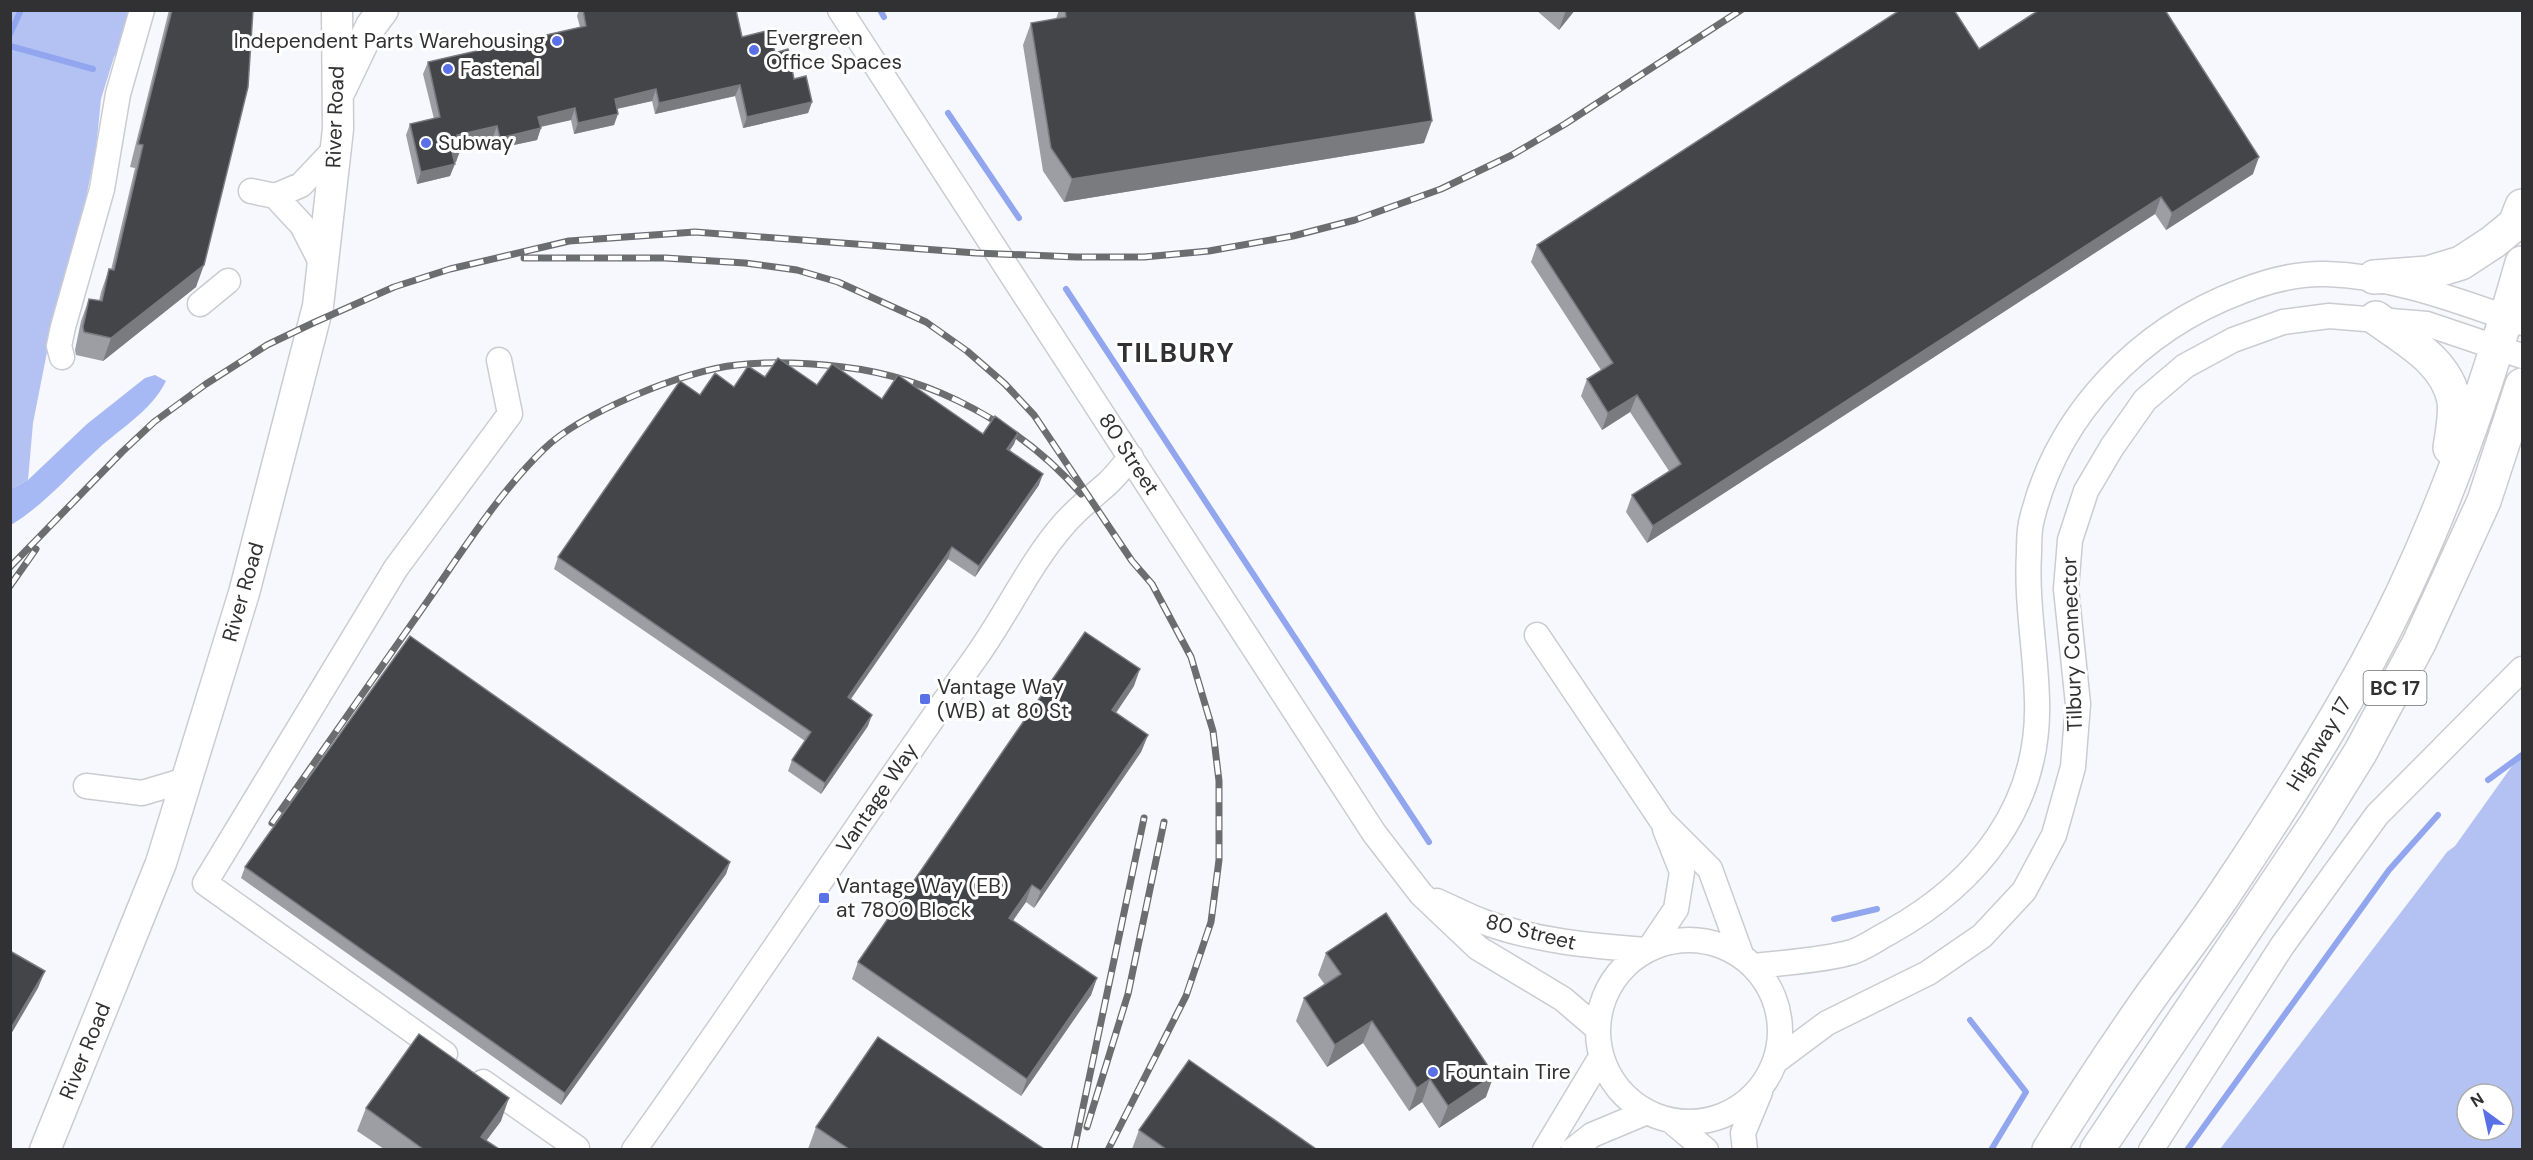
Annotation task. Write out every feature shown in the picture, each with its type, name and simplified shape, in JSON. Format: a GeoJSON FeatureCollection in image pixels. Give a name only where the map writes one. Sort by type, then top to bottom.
{"type":"FeatureCollection","features":[{"type":"Feature","properties":{"kind":"highway"},"geometry":{"type":"LineString","coordinates":[[2374,277],[2428,273],[2461,262],[2493,242],[2515,224],[2523,206]]}},
{"type":"Feature","properties":{"kind":"highway","name":"Highway 17"},"geometry":{"type":"LineString","coordinates":[[2049,1149],[2094,1079],[2226,892],[2295,784],[2366,664],[2417,563],[2464,445],[2512,336],[2523,263]]}},
{"type":"Feature","properties":{"kind":"highway"},"geometry":{"type":"LineString","coordinates":[[2257,844],[2406,559],[2450,447],[2454,402],[2446,381],[2433,360],[2376,318]]}},
{"type":"Feature","properties":{"kind":"highway","name":"Highway 17"},"geometry":{"type":"LineString","coordinates":[[2097,1149],[2316,824],[2360,753],[2419,643],[2484,501],[2523,385]]}},
{"type":"Feature","properties":{"kind":"highway"},"geometry":{"type":"LineString","coordinates":[[2484,501],[2523,450]]}},
{"type":"Feature","properties":{"kind":"main road","name":"River Road"},"geometry":{"type":"LineString","coordinates":[[45,1149],[161,863],[244,593],[318,306],[336,148],[337,10]]}},
{"type":"Feature","properties":{"kind":"main road"},"geometry":{"type":"LineString","coordinates":[[338,94],[371,27],[383,10]]}},
{"type":"Feature","properties":{"kind":"street"},"geometry":{"type":"LineString","coordinates":[[62,357],[59,346],[63,327],[102,189],[118,94],[142,10]]}},
{"type":"Feature","properties":{"kind":"street","name":"80 Street"},"geometry":{"type":"LineString","coordinates":[[840,10],[1374,833],[1421,894],[1478,948],[1563,999],[1598,1029]]}},
{"type":"Feature","properties":{"kind":"street"},"geometry":{"type":"LineString","coordinates":[[251,191],[275,196],[301,185],[336,148]]}},
{"type":"Feature","properties":{"kind":"street"},"geometry":{"type":"LineString","coordinates":[[275,196],[302,225],[322,266]]}},
{"type":"Feature","properties":{"kind":"street","name":"Tilbury Connector"},"geometry":{"type":"LineString","coordinates":[[1748,962],[1852,952],[1903,924],[1948,894],[1956,886],[1985,856],[2016,809],[2033,756],[2038,702],[2027,585],[2031,525],[2046,474],[2077,417],[2119,367],[2163,331],[2214,301],[2269,281],[2323,273],[2374,277],[2437,294],[2512,336]]}},
{"type":"Feature","properties":{"kind":"street"},"geometry":{"type":"LineString","coordinates":[[200,304],[228,280]]}},
{"type":"Feature","properties":{"kind":"street","name":"Tilbury Connector"},"geometry":{"type":"LineString","coordinates":[[1776,1061],[1827,1023],[1928,974],[1982,936],[2024,891],[2054,835],[2073,767],[2078,704],[2066,589],[2070,540],[2086,491],[2112,447],[2145,400],[2185,366],[2234,340],[2283,322],[2329,316],[2376,318],[2512,336]]}},
{"type":"Feature","properties":{"kind":"street"},"geometry":{"type":"LineString","coordinates":[[499,360],[510,414],[396,568],[206,883],[577,1148]]}},
{"type":"Feature","properties":{"kind":"street","name":"Vantage Way"},"geometry":{"type":"LineString","coordinates":[[645,1145],[982,648],[1031,569],[1063,524],[1107,484],[1131,457]]}},
{"type":"Feature","properties":{"kind":"street"},"geometry":{"type":"LineString","coordinates":[[1538,635],[1662,821],[1710,869],[1748,962],[1771,989],[1778,1008],[1781,1032],[1776,1061],[1759,1090],[1737,1109],[1712,1119],[1684,1122],[1647,1112],[1626,1097],[1610,1078],[1601,1057],[1598,1029],[1602,1003],[1611,983],[1626,965],[1648,950],[1666,942],[1692,939],[1712,942],[1748,962]]}},
{"type":"Feature","properties":{"kind":"street"},"geometry":{"type":"LineString","coordinates":[[2151,1149],[2282,946],[2377,815],[2523,669]]}},
{"type":"Feature","properties":{"kind":"street"},"geometry":{"type":"LineString","coordinates":[[86,786],[142,793],[186,780]]}},
{"type":"Feature","properties":{"kind":"street"},"geometry":{"type":"LineString","coordinates":[[1648,950],[1676,909],[1682,872],[1662,821]]}},
{"type":"Feature","properties":{"kind":"street","name":"80 Street"},"geometry":{"type":"LineString","coordinates":[[1421,894],[1484,922],[1530,935],[1587,945],[1648,950]]}},
{"type":"Feature","properties":{"kind":"street"},"geometry":{"type":"LineString","coordinates":[[1545,1149],[1601,1057]]}},
{"type":"Feature","properties":{"kind":"street"},"geometry":{"type":"LineString","coordinates":[[1745,1149],[1743,1133],[1764,1082]]}},
{"type":"Feature","properties":{"kind":"street"},"geometry":{"type":"LineString","coordinates":[[1573,1149],[1593,1135],[1647,1112]]}},
{"type":"Feature","properties":{"kind":"street"},"geometry":{"type":"LineString","coordinates":[[1670,1120],[1706,1149]]}},
{"type":"Feature","properties":{"kind":"shaded area"},"geometry":{"type":"Polygon","coordinates":[[[10,11],[130,11],[125,36],[114,57],[101,99],[96,149],[80,227],[48,347],[33,423],[28,480],[11,489],[10,11]]]}},
{"type":"Feature","properties":{"kind":"shaded area"},"geometry":{"type":"Polygon","coordinates":[[[155,375],[166,381],[153,401],[45,499],[11,525],[11,489],[28,480],[87,424],[145,378],[155,375]]]}},
{"type":"Feature","properties":{"kind":"shaded area"},"geometry":{"type":"Polygon","coordinates":[[[2522,752],[2522,1149],[2220,1149],[2447,852],[2455,846],[2522,752]]]}},
{"type":"Feature","properties":{"kind":"building"},"geometry":{"type":"Polygon","coordinates":[[[172,10],[253,10],[248,87],[204,265],[111,338],[84,332],[89,299],[102,301],[109,269],[114,270],[143,145],[138,144],[172,10]]]}},
{"type":"Feature","properties":{"kind":"building"},"geometry":{"type":"Polygon","coordinates":[[[583,10],[736,10],[742,37],[770,30],[775,53],[788,49],[794,79],[806,76],[812,102],[747,117],[740,85],[659,103],[656,89],[615,99],[618,114],[578,123],[575,108],[538,117],[541,128],[500,138],[497,126],[457,135],[460,151],[452,152],[455,164],[421,172],[410,124],[440,117],[428,62],[586,26],[583,10]]]}},
{"type":"Feature","properties":{"kind":"building"},"geometry":{"type":"Polygon","coordinates":[[[1065,10],[1414,10],[1432,121],[1072,179],[1051,148],[1031,23],[1066,17],[1065,10]]]}},
{"type":"Feature","properties":{"kind":"building"},"geometry":{"type":"Polygon","coordinates":[[[1900,10],[1954,10],[1979,49],[2039,10],[2165,10],[2259,157],[2172,213],[2161,197],[1653,526],[1632,495],[1681,464],[1637,395],[1608,413],[1587,379],[1613,363],[1537,245],[1900,10]]]}},
{"type":"Feature","properties":{"kind":"building"},"geometry":{"type":"Polygon","coordinates":[[[778,358],[817,385],[832,364],[882,399],[898,375],[983,434],[995,416],[1018,433],[1007,449],[1043,474],[979,566],[952,547],[848,697],[872,715],[825,783],[792,760],[811,732],[558,557],[680,381],[700,395],[715,373],[734,387],[748,366],[765,377],[778,358]]]}},
{"type":"Feature","properties":{"kind":"building"},"geometry":{"type":"Polygon","coordinates":[[[1085,632],[1140,669],[1112,710],[1148,735],[1041,891],[1032,885],[1009,918],[1097,978],[1027,1079],[858,962],[1085,632]]]}},
{"type":"Feature","properties":{"kind":"building"},"geometry":{"type":"Polygon","coordinates":[[[410,636],[730,862],[565,1093],[245,867],[410,636]]]}},
{"type":"Feature","properties":{"kind":"building"},"geometry":{"type":"Polygon","coordinates":[[[1386,913],[1494,1075],[1448,1106],[1430,1079],[1417,1088],[1372,1021],[1335,1045],[1304,998],[1341,974],[1326,953],[1386,913]]]}},
{"type":"Feature","properties":{"kind":"building"},"geometry":{"type":"Polygon","coordinates":[[[10,951],[45,971],[10,1030],[10,951]]]}},
{"type":"Feature","properties":{"kind":"building"},"geometry":{"type":"Polygon","coordinates":[[[419,1034],[509,1098],[481,1137],[499,1149],[423,1149],[366,1108],[419,1034]]]}},
{"type":"Feature","properties":{"kind":"building"},"geometry":{"type":"Polygon","coordinates":[[[878,1037],[1044,1149],[849,1149],[816,1127],[878,1037]]]}},
{"type":"Feature","properties":{"kind":"building"},"geometry":{"type":"Polygon","coordinates":[[[1189,1060],[1316,1149],[1166,1149],[1139,1130],[1189,1060]]]}},
{"type":"Feature","properties":{"kind":"waterway"},"geometry":{"type":"LineString","coordinates":[[10,34],[21,10]]}},
{"type":"Feature","properties":{"kind":"waterway"},"geometry":{"type":"LineString","coordinates":[[880,10],[884,17]]}},
{"type":"Feature","properties":{"kind":"waterway"},"geometry":{"type":"LineString","coordinates":[[10,46],[93,69]]}},
{"type":"Feature","properties":{"kind":"waterway"},"geometry":{"type":"LineString","coordinates":[[948,113],[1019,218]]}},
{"type":"Feature","properties":{"kind":"waterway"},"geometry":{"type":"LineString","coordinates":[[1066,289],[1429,842]]}},
{"type":"Feature","properties":{"kind":"waterway"},"geometry":{"type":"LineString","coordinates":[[2488,780],[2522,755]]}},
{"type":"Feature","properties":{"kind":"waterway"},"geometry":{"type":"LineString","coordinates":[[2187,1150],[2389,870],[2438,815]]}},
{"type":"Feature","properties":{"kind":"waterway"},"geometry":{"type":"LineString","coordinates":[[1834,919],[1877,909]]}},
{"type":"Feature","properties":{"kind":"waterway"},"geometry":{"type":"LineString","coordinates":[[1970,1020],[2026,1092],[1991,1150]]}},
{"type":"Feature","properties":{"kind":"railway"},"geometry":{"type":"LineString","coordinates":[[10,567],[154,422],[206,384],[267,345],[394,287],[450,269],[569,241],[695,232],[976,253],[1076,257],[1144,257],[1209,251],[1293,236],[1355,220],[1441,189],[1512,155],[1565,124],[1741,10]]}},
{"type":"Feature","properties":{"kind":"railway"},"geometry":{"type":"LineString","coordinates":[[524,258],[665,258],[745,263],[797,270],[838,282],[926,322],[967,351],[1005,384],[1034,415],[1132,561],[1152,584],[1191,657],[1213,731],[1219,781],[1219,860],[1211,922],[1186,996],[1108,1150]]}},
{"type":"Feature","properties":{"kind":"railway"},"geometry":{"type":"LineString","coordinates":[[272,823],[510,486],[544,449],[561,435],[582,421],[635,395],[690,375],[737,365],[816,364],[876,373],[910,382],[974,409],[1032,447],[1058,469],[1081,494]]}},
{"type":"Feature","properties":{"kind":"railway"},"geometry":{"type":"LineString","coordinates":[[10,586],[36,549]]}},
{"type":"Feature","properties":{"kind":"railway"},"geometry":{"type":"LineString","coordinates":[[1074,1150],[1144,818]]}},
{"type":"Feature","properties":{"kind":"railway"},"geometry":{"type":"LineString","coordinates":[[1087,1127],[1128,994],[1164,822]]}},
{"type":"Feature","properties":{"kind":"place","name":"Independent Parts Warehousing"},"geometry":{"type":"Point","coordinates":[557,41]}},
{"type":"Feature","properties":{"kind":"place","name":"Evergreen Office Spaces"},"geometry":{"type":"Point","coordinates":[754,50]}},
{"type":"Feature","properties":{"kind":"place","name":"Fastenal"},"geometry":{"type":"Point","coordinates":[448,69]}},
{"type":"Feature","properties":{"kind":"place","name":"Subway"},"geometry":{"type":"Point","coordinates":[426,143]}},
{"type":"Feature","properties":{"kind":"place","name":"Vantage Way (WB) at 80 St"},"geometry":{"type":"Point","coordinates":[925,699]}},
{"type":"Feature","properties":{"kind":"place","name":"Vantage Way (EB) at 7800 Block"},"geometry":{"type":"Point","coordinates":[824,898]}},
{"type":"Feature","properties":{"kind":"place","name":"Fountain Tire"},"geometry":{"type":"Point","coordinates":[1433,1072]}},
{"type":"Feature","properties":{"kind":"district","name":"TILBURY"},"geometry":{"type":"Point","coordinates":[1176,352]}}]}
